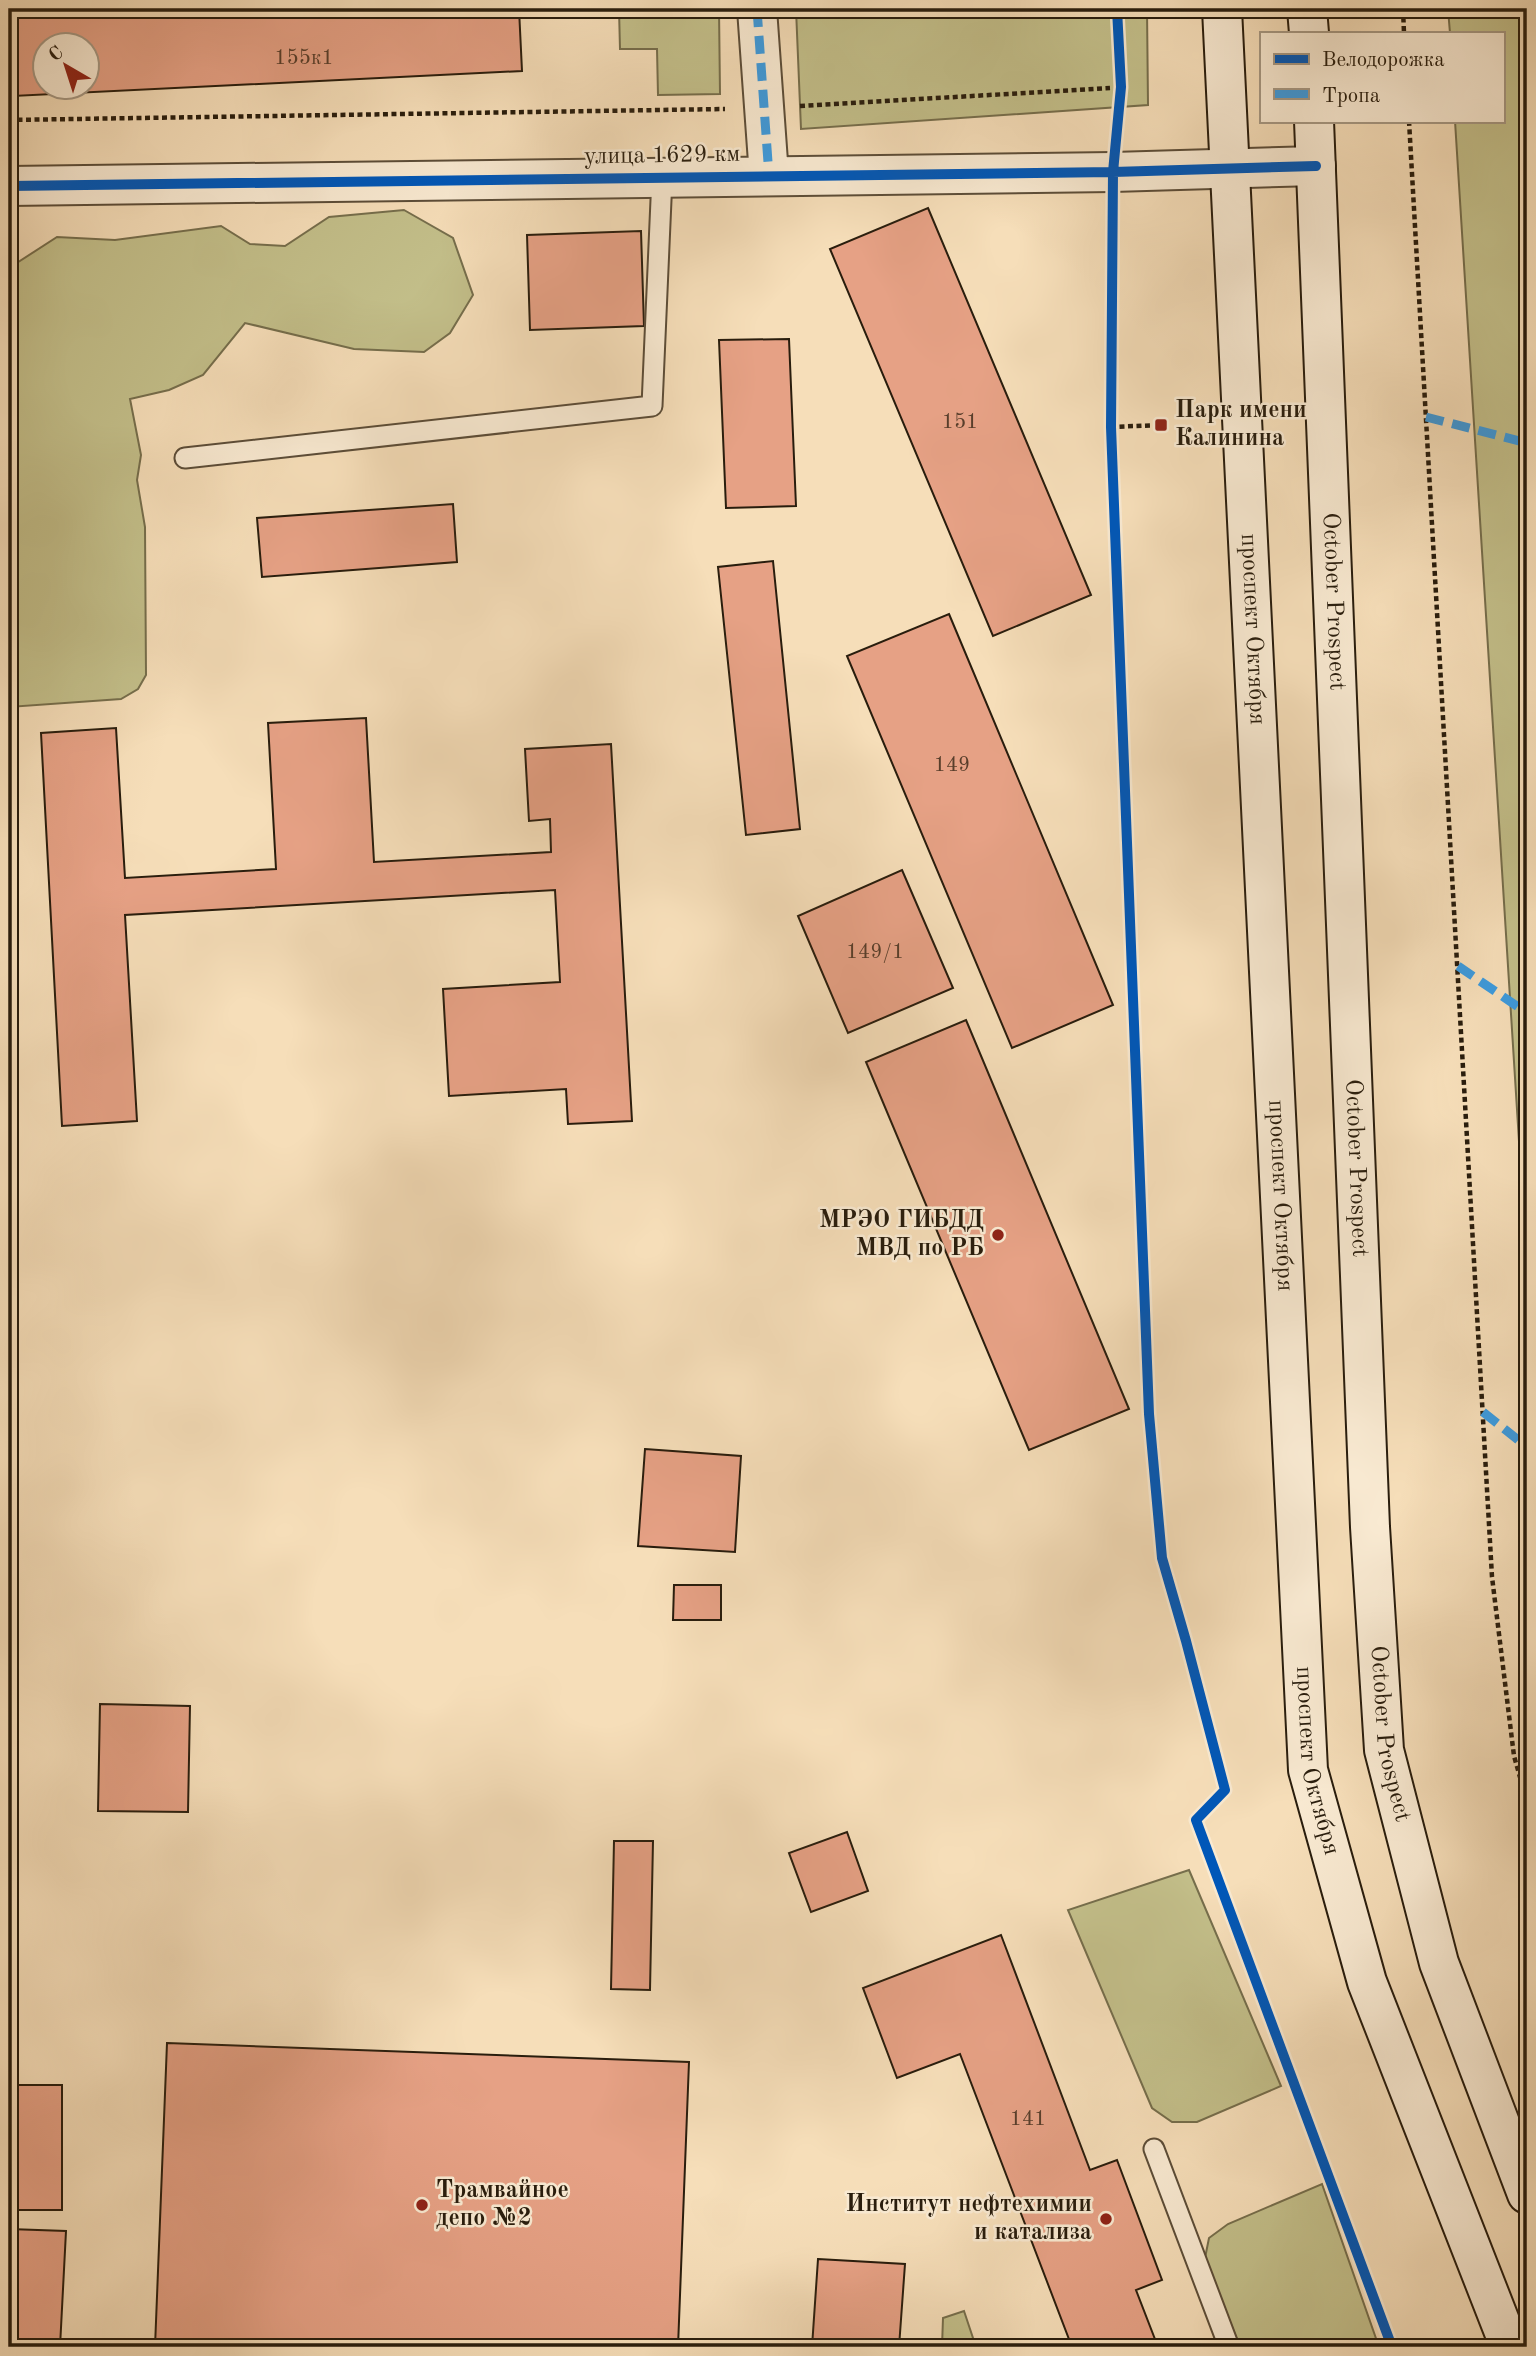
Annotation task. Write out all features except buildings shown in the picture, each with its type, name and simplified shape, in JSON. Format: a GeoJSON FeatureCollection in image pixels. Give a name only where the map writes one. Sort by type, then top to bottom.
{"type":"FeatureCollection","features":[{"type":"Feature","properties":{"kind":"main road"},"geometry":{"type":"LineString","coordinates":[[757,9],[769,176]]}},
{"type":"Feature","properties":{"kind":"main road","name":"проспект Октября"},"geometry":{"type":"LineString","coordinates":[[1222,9],[1308,1770],[1367,1982],[1510,2347]]}},
{"type":"Feature","properties":{"kind":"main road"},"geometry":{"type":"LineString","coordinates":[[1307,9],[1309,32]]}},
{"type":"Feature","properties":{"kind":"main road","name":"October Prospect"},"geometry":{"type":"LineString","coordinates":[[1314,122],[1370,1527],[1384,1750],[1439,1964],[1527,2194]]}},
{"type":"Feature","properties":{"kind":"main road","name":"улица 1629 км"},"geometry":{"type":"LineString","coordinates":[[9,186],[1230,170],[1316,166]]}},
{"type":"Feature","properties":{"kind":"lane"},"geometry":{"type":"LineString","coordinates":[[185,457],[652,406],[662,177]]}},
{"type":"Feature","properties":{"kind":"lane"},"geometry":{"type":"LineString","coordinates":[[1154,2149],[1229,2347]]}},
{"type":"Feature","properties":{"kind":"path"},"geometry":{"type":"LineString","coordinates":[[1403,9],[1405,32]]}},
{"type":"Feature","properties":{"kind":"path"},"geometry":{"type":"LineString","coordinates":[[9,120],[763,108],[1115,87],[1119,99]]}},
{"type":"Feature","properties":{"kind":"path"},"geometry":{"type":"LineString","coordinates":[[1409,122],[1492,1577],[1514,1756],[1527,1802]]}},
{"type":"Feature","properties":{"kind":"path"},"geometry":{"type":"LineString","coordinates":[[1111,413],[1112,441]]}},
{"type":"Feature","properties":{"kind":"path"},"geometry":{"type":"LineString","coordinates":[[1111,427],[1161,425]]}},
{"type":"Feature","properties":{"kind":"shaded area"},"geometry":{"type":"Polygon","coordinates":[[[619,9],[719,9],[720,94],[658,95],[657,49],[620,49],[619,9]]]}},
{"type":"Feature","properties":{"kind":"shaded area"},"geometry":{"type":"Polygon","coordinates":[[[796,9],[1147,9],[1148,105],[801,129],[796,9]]]}},
{"type":"Feature","properties":{"kind":"shaded area"},"geometry":{"type":"Polygon","coordinates":[[[1448,9],[1527,9],[1527,1269],[1455,122],[1504,122],[1504,32],[1450,32],[1448,9]]]}},
{"type":"Feature","properties":{"kind":"shaded area"},"geometry":{"type":"Polygon","coordinates":[[[404,210],[453,238],[473,295],[450,333],[424,352],[354,349],[245,323],[203,375],[169,390],[130,399],[141,455],[137,480],[145,527],[146,675],[138,689],[121,699],[9,707],[9,268],[57,237],[115,240],[221,226],[250,244],[285,246],[329,217],[404,210]]]}},
{"type":"Feature","properties":{"kind":"shaded area"},"geometry":{"type":"Polygon","coordinates":[[[1189,1870],[1281,2086],[1197,2122],[1172,2122],[1152,2108],[1068,1910],[1189,1870]]]}},
{"type":"Feature","properties":{"kind":"shaded area"},"geometry":{"type":"Polygon","coordinates":[[[1322,2184],[1379,2347],[1240,2347],[1205,2258],[1209,2238],[1228,2224],[1322,2184]]]}},
{"type":"Feature","properties":{"kind":"shaded area"},"geometry":{"type":"Polygon","coordinates":[[[964,2311],[976,2347],[942,2347],[943,2318],[964,2311]]]}},
{"type":"Feature","properties":{"kind":"marked path"},"geometry":{"type":"LineString","coordinates":[[757,9],[769,176]]}},
{"type":"Feature","properties":{"kind":"marked path"},"geometry":{"type":"LineString","coordinates":[[1426,417],[1527,443]]}},
{"type":"Feature","properties":{"kind":"marked path"},"geometry":{"type":"LineString","coordinates":[[1458,966],[1527,1013]]}},
{"type":"Feature","properties":{"kind":"marked path"},"geometry":{"type":"LineString","coordinates":[[1483,1412],[1527,1447]]}},
{"type":"Feature","properties":{"kind":"cycle path"},"geometry":{"type":"LineString","coordinates":[[1117,9],[1121,87],[1113,172],[1111,427],[1149,1414],[1162,1558],[1225,1790],[1196,1820],[1392,2347]]}},
{"type":"Feature","properties":{"kind":"cycle path"},"geometry":{"type":"LineString","coordinates":[[9,186],[1113,172],[1316,166]]}},
{"type":"Feature","properties":{"kind":"place","name":"Парк имени Калинина"},"geometry":{"type":"Point","coordinates":[1161,425]}},
{"type":"Feature","properties":{"kind":"place","name":"МРЭО ГИБДД МВД по РБ"},"geometry":{"type":"Point","coordinates":[998,1235]}},
{"type":"Feature","properties":{"kind":"place","name":"Трамвайное депо №2"},"geometry":{"type":"Point","coordinates":[422,2205]}},
{"type":"Feature","properties":{"kind":"place","name":"Институт нефтехимии и катализа"},"geometry":{"type":"Point","coordinates":[1106,2219]}}]}
